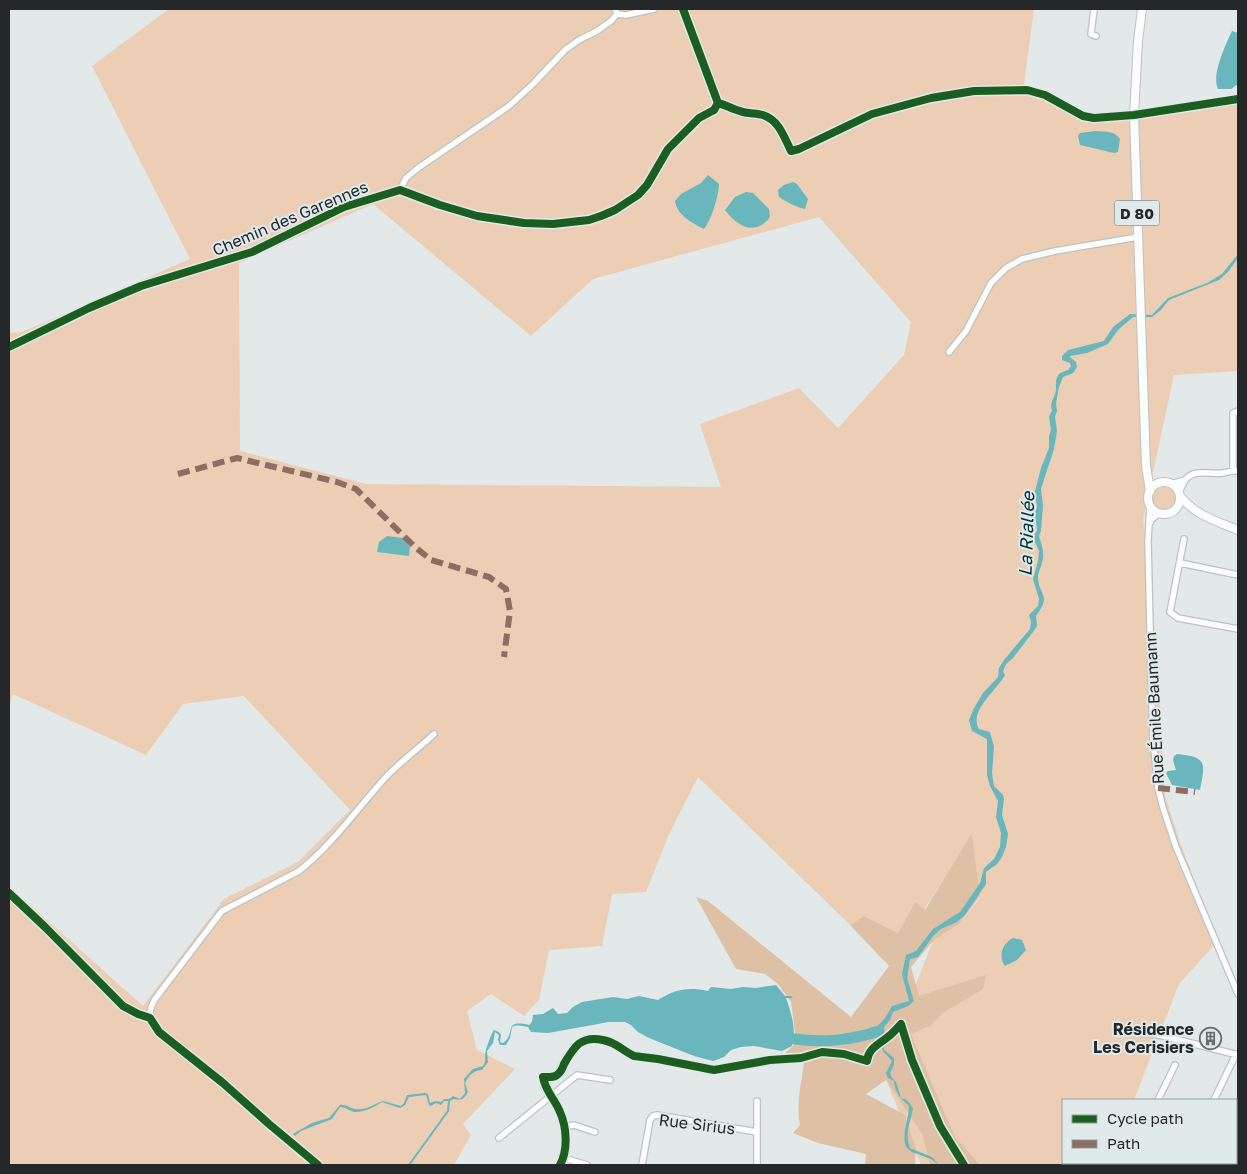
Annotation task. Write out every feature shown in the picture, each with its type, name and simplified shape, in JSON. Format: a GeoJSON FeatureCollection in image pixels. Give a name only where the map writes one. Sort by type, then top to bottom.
{"type":"FeatureCollection","features":[{"type":"Feature","properties":{"kind":"main road","name":"D 80"},"geometry":{"type":"LineString","coordinates":[[1142,9],[1134,115],[1146,466],[1150,491]]}},
{"type":"Feature","properties":{"kind":"main road"},"geometry":{"type":"LineString","coordinates":[[1146,466],[1158,480],[1168,483],[1197,512],[1238,530]]}},
{"type":"Feature","properties":{"kind":"main road"},"geometry":{"type":"LineString","coordinates":[[1168,483],[1156,484],[1150,491],[1148,500],[1150,505],[1158,513],[1173,511],[1197,512]]}},
{"type":"Feature","properties":{"kind":"main road"},"geometry":{"type":"LineString","coordinates":[[1173,511],[1178,504],[1179,494]]}},
{"type":"Feature","properties":{"kind":"street"},"geometry":{"type":"LineString","coordinates":[[654,9],[626,15],[616,12],[611,21],[565,50],[524,94],[509,106],[418,168],[406,178],[400,190],[477,216],[524,223],[553,224],[589,220],[615,210],[638,195],[647,185],[668,149],[699,118],[714,110],[718,103]]}},
{"type":"Feature","properties":{"kind":"street"},"geometry":{"type":"LineString","coordinates":[[683,9],[718,103]]}},
{"type":"Feature","properties":{"kind":"street"},"geometry":{"type":"LineString","coordinates":[[1094,9],[1091,34],[1096,36]]}},
{"type":"Feature","properties":{"kind":"street"},"geometry":{"type":"LineString","coordinates":[[718,103],[772,119],[791,150],[799,149],[872,114],[931,98],[974,91],[1027,90],[1045,95],[1083,116],[1094,118],[1134,115],[1238,99]]}},
{"type":"Feature","properties":{"kind":"street","name":"Chemin des Garennes"},"geometry":{"type":"LineString","coordinates":[[10,347],[89,308],[140,286],[252,252],[344,207],[400,190]]}},
{"type":"Feature","properties":{"kind":"street"},"geometry":{"type":"LineString","coordinates":[[949,352],[966,331],[991,282],[1006,268],[1022,259],[1038,255],[1138,238]]}},
{"type":"Feature","properties":{"kind":"street"},"geometry":{"type":"LineString","coordinates":[[1179,494],[1185,480],[1192,474],[1202,472],[1222,473],[1236,470],[1232,413],[1238,411]]}},
{"type":"Feature","properties":{"kind":"street"},"geometry":{"type":"LineString","coordinates":[[1168,483],[1185,480]]}},
{"type":"Feature","properties":{"kind":"street","name":"Rue Émile Baumann"},"geometry":{"type":"LineString","coordinates":[[1150,505],[1148,527],[1153,740],[1158,788],[1176,847],[1238,994]]}},
{"type":"Feature","properties":{"kind":"street"},"geometry":{"type":"LineString","coordinates":[[1148,527],[1151,520],[1158,513]]}},
{"type":"Feature","properties":{"kind":"street"},"geometry":{"type":"LineString","coordinates":[[1184,538],[1170,612],[1178,618],[1238,629]]}},
{"type":"Feature","properties":{"kind":"street"},"geometry":{"type":"LineString","coordinates":[[1180,563],[1238,575]]}},
{"type":"Feature","properties":{"kind":"street"},"geometry":{"type":"LineString","coordinates":[[318,1165],[159,1032],[150,1018],[150,1010],[155,998],[222,911],[299,872],[310,863],[387,776],[434,734]]}},
{"type":"Feature","properties":{"kind":"street"},"geometry":{"type":"LineString","coordinates":[[1130,1032],[1159,1035],[1237,1054],[1214,1099]]}},
{"type":"Feature","properties":{"kind":"street"},"geometry":{"type":"LineString","coordinates":[[1158,1099],[1175,1065]]}},
{"type":"Feature","properties":{"kind":"street"},"geometry":{"type":"LineString","coordinates":[[499,1138],[577,1075],[610,1080]]}},
{"type":"Feature","properties":{"kind":"street"},"geometry":{"type":"LineString","coordinates":[[544,1087],[551,1095],[560,1112],[564,1127],[566,1142],[564,1158],[560,1165]]}},
{"type":"Feature","properties":{"kind":"street"},"geometry":{"type":"LineString","coordinates":[[757,1101],[757,1132]]}},
{"type":"Feature","properties":{"kind":"street","name":"Rue Sirius"},"geometry":{"type":"LineString","coordinates":[[642,1165],[650,1120],[655,1115],[757,1132],[757,1165]]}},
{"type":"Feature","properties":{"kind":"street"},"geometry":{"type":"LineString","coordinates":[[564,1127],[574,1126],[595,1132]]}},
{"type":"Feature","properties":{"kind":"street"},"geometry":{"type":"LineString","coordinates":[[564,1158],[587,1165]]}},
{"type":"Feature","properties":{"kind":"shaded area"},"geometry":{"type":"Polygon","coordinates":[[[169,9],[1034,9],[1024,84],[1088,122],[1140,119],[1238,100],[1238,371],[1174,375],[1143,519],[1157,652],[1165,796],[1217,942],[1179,984],[1134,1099],[1062,1099],[1062,1164],[1207,1165],[921,1165],[886,1080],[912,994],[933,941],[959,924],[980,898],[972,834],[924,910],[915,902],[898,933],[864,916],[850,925],[698,777],[669,834],[646,892],[612,894],[602,946],[549,950],[539,1000],[524,1016],[491,994],[467,1011],[477,1050],[515,1069],[463,1124],[471,1135],[454,1165],[9,1165],[9,886],[143,1006],[224,899],[298,862],[350,810],[244,696],[183,704],[146,755],[13,694],[9,707],[9,333],[22,332],[190,259],[92,66],[169,9]],[[373,204],[239,263],[240,451],[366,484],[721,487],[700,424],[799,388],[838,428],[904,355],[911,322],[819,217],[593,279],[531,336],[373,204]]]}},
{"type":"Feature","properties":{"kind":"shaded area"},"geometry":{"type":"Polygon","coordinates":[[[1164,487],[1173,490],[1176,499],[1173,508],[1164,511],[1155,508],[1152,499],[1155,490],[1164,487]]]}},
{"type":"Feature","properties":{"kind":"shaded area"},"geometry":{"type":"Polygon","coordinates":[[[972,833],[980,896],[959,924],[933,941],[911,967],[919,996],[986,975],[983,989],[943,1013],[930,1026],[911,1034],[955,1137],[980,1165],[930,1165],[922,1134],[886,1080],[866,1094],[905,1115],[916,1149],[915,1165],[865,1165],[866,1154],[818,1143],[793,1133],[800,1125],[799,1102],[804,1059],[801,1055],[785,1053],[793,1046],[796,1039],[791,1002],[778,984],[765,974],[736,969],[696,897],[708,901],[851,1017],[889,966],[850,925],[864,916],[898,933],[915,902],[925,910],[972,833]]]}},
{"type":"Feature","properties":{"kind":"water"},"geometry":{"type":"Polygon","coordinates":[[[1232,31],[1238,33],[1238,84],[1231,89],[1218,89],[1216,76],[1223,51],[1232,31]]]}},
{"type":"Feature","properties":{"kind":"water"},"geometry":{"type":"Polygon","coordinates":[[[1109,132],[1118,136],[1120,139],[1118,152],[1114,153],[1080,145],[1078,136],[1080,133],[1109,132]]]}},
{"type":"Feature","properties":{"kind":"water"},"geometry":{"type":"Polygon","coordinates":[[[708,175],[719,184],[714,208],[704,229],[682,214],[675,201],[681,194],[701,183],[708,175]]]}},
{"type":"Feature","properties":{"kind":"water"},"geometry":{"type":"Polygon","coordinates":[[[793,182],[797,184],[808,199],[805,209],[779,197],[778,190],[784,185],[793,182]]]}},
{"type":"Feature","properties":{"kind":"water"},"geometry":{"type":"Polygon","coordinates":[[[746,192],[753,193],[769,209],[770,217],[758,227],[752,228],[741,225],[725,210],[735,197],[746,192]]]}},
{"type":"Feature","properties":{"kind":"water","name":"La Riallée"},"geometry":{"type":"Polygon","coordinates":[[[1238,254],[1238,258],[1228,272],[1219,280],[1169,300],[1152,317],[1133,317],[1118,330],[1108,344],[1087,353],[1070,356],[1076,362],[1077,367],[1073,373],[1063,377],[1059,387],[1056,403],[1057,431],[1054,449],[1041,489],[1043,505],[1039,536],[1043,556],[1038,582],[1044,598],[1043,603],[1036,616],[1036,628],[1013,658],[1006,664],[1003,671],[1005,675],[985,700],[977,715],[979,729],[990,732],[994,747],[992,773],[994,786],[1003,795],[1004,799],[1002,815],[1008,834],[1006,847],[997,864],[986,872],[986,884],[965,915],[957,922],[941,929],[934,935],[918,957],[910,959],[907,978],[914,1001],[908,1006],[893,1012],[890,1020],[881,1031],[882,1039],[880,1041],[876,1028],[892,1006],[909,1001],[902,974],[906,955],[916,951],[933,929],[960,912],[980,883],[984,868],[994,859],[1000,847],[1001,833],[996,817],[998,801],[990,786],[987,775],[987,739],[972,731],[969,720],[983,693],[998,677],[999,668],[1004,660],[1030,629],[1029,615],[1038,606],[1039,599],[1033,579],[1039,551],[1033,538],[1037,530],[1035,491],[1049,448],[1051,430],[1049,416],[1052,411],[1051,405],[1057,379],[1060,373],[1068,370],[1071,366],[1070,363],[1062,360],[1062,356],[1068,350],[1104,341],[1113,327],[1130,314],[1152,315],[1168,298],[1207,283],[1222,274],[1238,254]]]}},
{"type":"Feature","properties":{"kind":"water"},"geometry":{"type":"Polygon","coordinates":[[[387,536],[403,538],[410,547],[409,556],[377,552],[379,542],[387,536]]]}},
{"type":"Feature","properties":{"kind":"water"},"geometry":{"type":"Polygon","coordinates":[[[1177,754],[1194,757],[1202,763],[1203,773],[1200,790],[1172,785],[1166,773],[1176,770],[1173,760],[1177,754]]]}},
{"type":"Feature","properties":{"kind":"water"},"geometry":{"type":"Polygon","coordinates":[[[1013,938],[1022,940],[1026,950],[1017,960],[1005,966],[1002,959],[1002,950],[1006,943],[1013,938]]]}},
{"type":"Feature","properties":{"kind":"water"},"geometry":{"type":"Polygon","coordinates":[[[776,985],[785,996],[793,998],[786,998],[793,1022],[792,1046],[782,1051],[754,1046],[741,1047],[731,1050],[724,1057],[713,1061],[694,1056],[649,1038],[625,1022],[609,1022],[548,1033],[531,1032],[528,1027],[516,1026],[512,1027],[510,1038],[506,1045],[500,1045],[499,1035],[495,1032],[493,1043],[487,1051],[488,1062],[482,1070],[474,1072],[468,1078],[465,1083],[468,1092],[462,1099],[444,1101],[441,1105],[436,1103],[431,1106],[426,1095],[409,1097],[405,1105],[400,1108],[382,1102],[358,1112],[340,1107],[332,1119],[301,1131],[295,1136],[293,1134],[312,1123],[329,1118],[340,1105],[359,1109],[383,1101],[401,1106],[407,1095],[425,1093],[428,1094],[430,1103],[441,1102],[453,1096],[460,1099],[465,1093],[464,1079],[473,1069],[484,1064],[485,1052],[494,1030],[499,1032],[501,1035],[500,1042],[503,1043],[507,1039],[511,1028],[513,1025],[529,1025],[532,1022],[533,1015],[543,1014],[553,1008],[558,1014],[567,1013],[582,1002],[613,997],[627,999],[639,996],[658,1000],[682,990],[708,991],[711,987],[731,989],[776,985]]]}},
{"type":"Feature","properties":{"kind":"water"},"geometry":{"type":"Polygon","coordinates":[[[883,1042],[884,1050],[894,1058],[894,1065],[890,1073],[896,1082],[901,1098],[898,1095],[894,1081],[888,1078],[886,1073],[892,1061],[883,1051],[880,1043],[883,1042]]]}},
{"type":"Feature","properties":{"kind":"water"},"geometry":{"type":"Polygon","coordinates":[[[901,1098],[907,1100],[913,1108],[908,1132],[910,1148],[932,1157],[939,1165],[931,1159],[912,1152],[906,1147],[904,1137],[909,1106],[901,1098]]]}},
{"type":"Feature","properties":{"kind":"waterway"},"geometry":{"type":"LineString","coordinates":[[795,1039],[837,1040],[859,1037],[879,1031]]}},
{"type":"Feature","properties":{"kind":"waterway"},"geometry":{"type":"LineString","coordinates":[[409,1165],[448,1111],[449,1101]]}},
{"type":"Feature","properties":{"kind":"marked path"},"geometry":{"type":"LineString","coordinates":[[178,474],[237,458],[337,482],[356,489],[415,547],[431,560],[489,577],[506,589],[510,611],[504,657]]}},
{"type":"Feature","properties":{"kind":"marked path"},"geometry":{"type":"LineString","coordinates":[[1158,788],[1195,792]]}},
{"type":"Feature","properties":{"kind":"cycle path"},"geometry":{"type":"LineString","coordinates":[[683,9],[718,103],[743,112],[769,117],[777,125],[791,151],[799,149],[872,114],[931,98],[974,91],[1027,90],[1045,95],[1083,116],[1094,118],[1134,115],[1238,99]]}},
{"type":"Feature","properties":{"kind":"cycle path"},"geometry":{"type":"LineString","coordinates":[[9,347],[89,308],[141,286],[252,252],[344,207],[400,190],[477,216],[524,223],[553,224],[589,220],[601,216],[615,210],[638,195],[647,185],[668,149],[699,118],[714,110],[718,103]]}},
{"type":"Feature","properties":{"kind":"cycle path"},"geometry":{"type":"LineString","coordinates":[[9,893],[123,1006],[150,1018],[159,1032],[223,1083],[318,1165]]}},
{"type":"Feature","properties":{"kind":"cycle path"},"geometry":{"type":"LineString","coordinates":[[901,1024],[912,1060],[940,1126],[964,1165]]}},
{"type":"Feature","properties":{"kind":"cycle path"},"geometry":{"type":"LineString","coordinates":[[560,1165],[563,1159],[566,1139],[564,1125],[560,1112],[546,1087],[543,1077],[557,1075],[575,1048],[584,1041],[589,1039],[603,1040],[634,1056],[714,1070],[770,1060],[801,1058],[822,1052],[844,1054],[867,1061],[872,1049],[901,1024]]}},
{"type":"Feature","properties":{"kind":"place","name":"Résidence Les Cerisiers"},"geometry":{"type":"Point","coordinates":[1210,1038]}}]}
